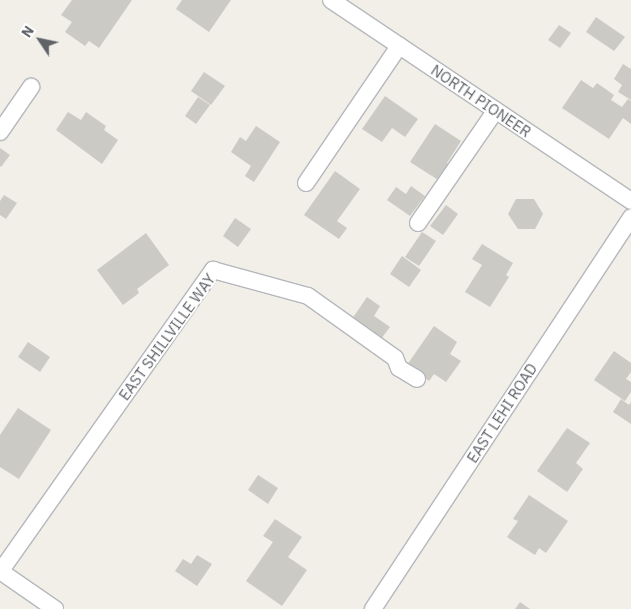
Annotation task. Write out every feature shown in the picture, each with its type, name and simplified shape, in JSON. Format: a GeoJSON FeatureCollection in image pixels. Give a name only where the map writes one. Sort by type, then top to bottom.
{"type":"FeatureCollection","features":[{"type":"Feature","properties":{"kind":"street","name":"NORTH PIONEER"},"geometry":{"type":"LineString","coordinates":[[331,0],[631,202]]}},
{"type":"Feature","properties":{"kind":"street"},"geometry":{"type":"LineString","coordinates":[[306,183],[399,46]]}},
{"type":"Feature","properties":{"kind":"street"},"geometry":{"type":"LineString","coordinates":[[0,132],[30,87]]}},
{"type":"Feature","properties":{"kind":"street"},"geometry":{"type":"LineString","coordinates":[[418,222],[496,110]]}},
{"type":"Feature","properties":{"kind":"street","name":"EAST LEHI ROAD"},"geometry":{"type":"LineString","coordinates":[[373,609],[631,217]]}},
{"type":"Feature","properties":{"kind":"street","name":"EAST SHILLVILLE WAY"},"geometry":{"type":"LineString","coordinates":[[0,572],[213,270],[308,296],[395,358],[399,368],[417,379]]}},
{"type":"Feature","properties":{"kind":"street"},"geometry":{"type":"LineString","coordinates":[[0,572],[56,609]]}},
{"type":"Feature","properties":{"kind":"building"},"geometry":{"type":"Polygon","coordinates":[[[72,0],[132,0],[99,48],[89,41],[85,46],[65,32],[72,22],[61,15],[72,0]]]}},
{"type":"Feature","properties":{"kind":"building"},"geometry":{"type":"Polygon","coordinates":[[[182,0],[231,0],[209,32],[176,9],[182,0]]]}},
{"type":"Feature","properties":{"kind":"building"},"geometry":{"type":"Polygon","coordinates":[[[596,17],[625,37],[614,51],[586,32],[596,17]]]}},
{"type":"Feature","properties":{"kind":"building"},"geometry":{"type":"Polygon","coordinates":[[[559,25],[571,33],[560,48],[548,40],[559,25]]]}},
{"type":"Feature","properties":{"kind":"building"},"geometry":{"type":"Polygon","coordinates":[[[623,64],[631,69],[631,100],[618,92],[622,85],[614,79],[623,64]]]}},
{"type":"Feature","properties":{"kind":"building"},"geometry":{"type":"Polygon","coordinates":[[[204,72],[225,86],[211,105],[191,91],[204,72]]]}},
{"type":"Feature","properties":{"kind":"building"},"geometry":{"type":"Polygon","coordinates":[[[581,80],[593,88],[597,83],[614,95],[611,100],[622,107],[628,99],[631,101],[631,124],[623,118],[609,139],[562,108],[581,80]]]}},
{"type":"Feature","properties":{"kind":"building"},"geometry":{"type":"Polygon","coordinates":[[[385,96],[418,119],[405,137],[392,128],[382,142],[362,129],[385,96]]]}},
{"type":"Feature","properties":{"kind":"building"},"geometry":{"type":"Polygon","coordinates":[[[198,97],[210,105],[196,124],[185,116],[198,97]]]}},
{"type":"Feature","properties":{"kind":"building"},"geometry":{"type":"Polygon","coordinates":[[[68,112],[81,120],[86,112],[106,126],[104,130],[118,140],[102,164],[56,130],[68,112]]]}},
{"type":"Feature","properties":{"kind":"building"},"geometry":{"type":"Polygon","coordinates":[[[435,124],[461,141],[447,163],[453,168],[443,183],[410,162],[435,124]]]}},
{"type":"Feature","properties":{"kind":"building"},"geometry":{"type":"Polygon","coordinates":[[[256,126],[280,142],[254,182],[245,176],[251,166],[231,152],[240,137],[246,141],[256,126]]]}},
{"type":"Feature","properties":{"kind":"building"},"geometry":{"type":"Polygon","coordinates":[[[0,148],[10,155],[1,167],[0,166],[0,148]]]}},
{"type":"Feature","properties":{"kind":"building"},"geometry":{"type":"Polygon","coordinates":[[[335,171],[360,189],[337,221],[347,228],[339,239],[304,215],[335,171]]]}},
{"type":"Feature","properties":{"kind":"building"},"geometry":{"type":"Polygon","coordinates":[[[411,186],[425,196],[410,216],[387,200],[396,187],[406,194],[411,186]]]}},
{"type":"Feature","properties":{"kind":"building"},"geometry":{"type":"Polygon","coordinates":[[[4,195],[17,203],[6,219],[0,215],[0,201],[4,195]]]}},
{"type":"Feature","properties":{"kind":"building"},"geometry":{"type":"Polygon","coordinates":[[[516,199],[534,199],[543,214],[535,229],[518,229],[508,214],[516,199]]]}},
{"type":"Feature","properties":{"kind":"building"},"geometry":{"type":"Polygon","coordinates":[[[446,205],[458,214],[443,235],[430,226],[446,205]]]}},
{"type":"Feature","properties":{"kind":"building"},"geometry":{"type":"Polygon","coordinates":[[[235,218],[251,229],[238,247],[223,236],[235,218]]]}},
{"type":"Feature","properties":{"kind":"building"},"geometry":{"type":"Polygon","coordinates":[[[422,232],[436,241],[419,266],[405,257],[422,232]]]}},
{"type":"Feature","properties":{"kind":"building"},"geometry":{"type":"Polygon","coordinates":[[[146,233],[169,265],[137,289],[139,293],[123,305],[97,270],[146,233]]]}},
{"type":"Feature","properties":{"kind":"building"},"geometry":{"type":"Polygon","coordinates":[[[482,244],[513,263],[506,275],[509,277],[490,307],[465,292],[482,265],[472,259],[482,244]]]}},
{"type":"Feature","properties":{"kind":"building"},"geometry":{"type":"Polygon","coordinates":[[[402,256],[421,270],[409,287],[390,274],[402,256]]]}},
{"type":"Feature","properties":{"kind":"building"},"geometry":{"type":"Polygon","coordinates":[[[367,297],[380,306],[374,316],[390,327],[381,339],[352,319],[367,297]]]}},
{"type":"Feature","properties":{"kind":"building"},"geometry":{"type":"Polygon","coordinates":[[[434,326],[457,342],[450,354],[461,361],[446,382],[434,374],[429,381],[407,365],[434,326]]]}},
{"type":"Feature","properties":{"kind":"building"},"geometry":{"type":"Polygon","coordinates":[[[28,342],[50,357],[40,372],[18,357],[28,342]]]}},
{"type":"Feature","properties":{"kind":"building"},"geometry":{"type":"Polygon","coordinates":[[[614,351],[631,363],[631,372],[626,379],[631,382],[631,392],[625,401],[594,380],[614,351]]]}},
{"type":"Feature","properties":{"kind":"building"},"geometry":{"type":"Polygon","coordinates":[[[621,399],[629,405],[631,402],[631,424],[613,412],[621,399]]]}},
{"type":"Feature","properties":{"kind":"building"},"geometry":{"type":"Polygon","coordinates":[[[18,408],[51,430],[19,479],[0,467],[0,435],[18,408]]]}},
{"type":"Feature","properties":{"kind":"building"},"geometry":{"type":"Polygon","coordinates":[[[567,428],[590,443],[576,463],[583,469],[567,492],[537,471],[567,428]]]}},
{"type":"Feature","properties":{"kind":"building"},"geometry":{"type":"Polygon","coordinates":[[[258,475],[278,488],[268,504],[248,490],[258,475]]]}},
{"type":"Feature","properties":{"kind":"building"},"geometry":{"type":"Polygon","coordinates":[[[529,495],[568,521],[546,553],[539,548],[535,555],[507,537],[518,521],[513,519],[529,495]]]}},
{"type":"Feature","properties":{"kind":"building"},"geometry":{"type":"Polygon","coordinates":[[[275,519],[302,537],[288,557],[307,570],[282,606],[246,581],[273,542],[263,536],[275,519]]]}},
{"type":"Feature","properties":{"kind":"building"},"geometry":{"type":"Polygon","coordinates":[[[197,555],[212,564],[197,586],[175,571],[183,559],[191,564],[197,555]]]}},
{"type":"Feature","properties":{"kind":"building"},"geometry":{"type":"Polygon","coordinates":[[[520,602],[530,609],[515,609],[520,602]]]}}]}
